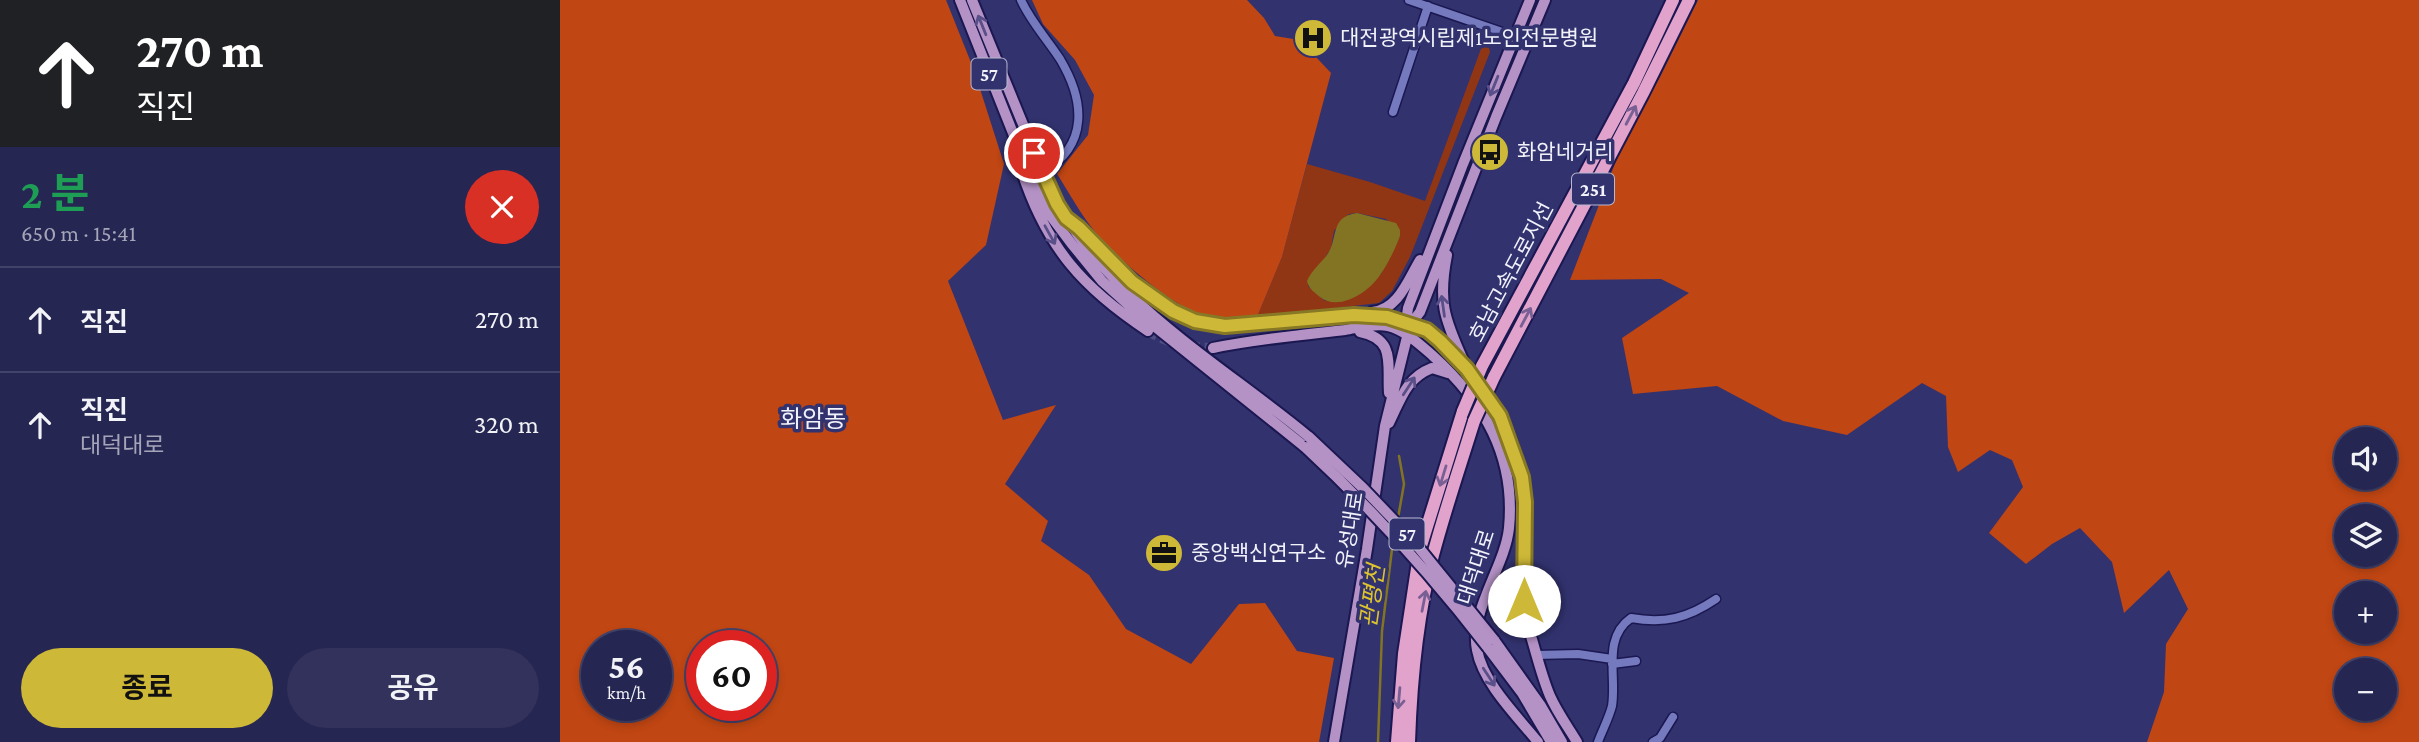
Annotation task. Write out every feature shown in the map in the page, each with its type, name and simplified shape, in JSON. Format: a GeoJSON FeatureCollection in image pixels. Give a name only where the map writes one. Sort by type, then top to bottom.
{"type":"FeatureCollection","features":[{"type":"Feature","properties":{"kind":"highway","name":"호남고속도로지선"},"geometry":{"type":"LineString","coordinates":[[1397,742],[1404,654],[1420,549],[1462,411],[1482,366],[1634,83],[1674,0]]}},
{"type":"Feature","properties":{"kind":"highway","name":"호남고속도로지선"},"geometry":{"type":"LineString","coordinates":[[1409,742],[1410,708],[1423,605],[1433,555],[1474,421],[1494,377],[1689,0]]}},
{"type":"Feature","properties":{"kind":"highway"},"geometry":{"type":"LineString","coordinates":[[1410,708],[1416,721],[1416,742]]}},
{"type":"Feature","properties":{"kind":"main road","name":"57"},"geometry":{"type":"LineString","coordinates":[[960,0],[1018,149],[1050,215],[1102,281],[1175,344],[1307,442]]}},
{"type":"Feature","properties":{"kind":"main road","name":"57"},"geometry":{"type":"LineString","coordinates":[[972,0],[1042,173],[1081,243],[1149,313],[1307,442],[1394,533],[1491,644],[1541,706],[1562,742]]}},
{"type":"Feature","properties":{"kind":"main road","name":"유성대로"},"geometry":{"type":"LineString","coordinates":[[1409,330],[1408,308],[1530,0]]}},
{"type":"Feature","properties":{"kind":"main road","name":"유성대로"},"geometry":{"type":"LineString","coordinates":[[1334,742],[1367,549],[1383,435],[1409,330],[1420,312],[1545,0]]}},
{"type":"Feature","properties":{"kind":"main road"},"geometry":{"type":"LineString","coordinates":[[1018,149],[1031,195],[1059,252],[1070,267],[1098,294],[1148,331]]}},
{"type":"Feature","properties":{"kind":"main road"},"geometry":{"type":"LineString","coordinates":[[1066,218],[1132,282],[1173,311],[1195,321],[1225,326],[1379,311],[1394,302],[1435,237]]}},
{"type":"Feature","properties":{"kind":"main road"},"geometry":{"type":"LineString","coordinates":[[1454,223],[1444,271],[1442,298],[1447,326],[1467,369]]}},
{"type":"Feature","properties":{"kind":"main road"},"geometry":{"type":"LineString","coordinates":[[1354,315],[1387,317],[1409,330]]}},
{"type":"Feature","properties":{"kind":"main road"},"geometry":{"type":"LineString","coordinates":[[1213,348],[1256,339],[1347,329],[1387,326],[1409,330]]}},
{"type":"Feature","properties":{"kind":"main road"},"geometry":{"type":"LineString","coordinates":[[1347,329],[1373,334],[1385,346],[1388,352],[1390,401]]}},
{"type":"Feature","properties":{"kind":"main road","name":"대덕대로"},"geometry":{"type":"LineString","coordinates":[[1409,330],[1456,377],[1484,414],[1495,434],[1507,471],[1510,509],[1507,542],[1481,612],[1475,639],[1483,672],[1538,742]]}},
{"type":"Feature","properties":{"kind":"main road","name":"대덕대로"},"geometry":{"type":"LineString","coordinates":[[1409,330],[1427,330],[1467,369],[1500,416],[1522,477],[1525,502],[1524,601],[1536,655],[1551,697],[1577,742]]}},
{"type":"Feature","properties":{"kind":"main road"},"geometry":{"type":"LineString","coordinates":[[1444,366],[1445,357],[1451,357],[1467,369]]}},
{"type":"Feature","properties":{"kind":"main road"},"geometry":{"type":"LineString","coordinates":[[1383,435],[1409,383],[1420,373],[1432,368],[1456,377]]}},
{"type":"Feature","properties":{"kind":"main road"},"geometry":{"type":"LineString","coordinates":[[1490,589],[1507,579],[1515,583],[1524,601]]}},
{"type":"Feature","properties":{"kind":"main road","name":"57"},"geometry":{"type":"LineString","coordinates":[[1491,644],[1551,742]]}},
{"type":"Feature","properties":{"kind":"street"},"geometry":{"type":"LineString","coordinates":[[1021,0],[1068,74],[1079,111],[1079,125],[1071,147],[1055,165],[1042,173]]}},
{"type":"Feature","properties":{"kind":"street"},"geometry":{"type":"LineString","coordinates":[[1409,0],[1528,41]]}},
{"type":"Feature","properties":{"kind":"street"},"geometry":{"type":"LineString","coordinates":[[1393,112],[1428,6]]}},
{"type":"Feature","properties":{"kind":"street"},"geometry":{"type":"LineString","coordinates":[[1598,742],[1612,706],[1612,662],[1618,630],[1629,620],[1670,621],[1698,612],[1716,599]]}},
{"type":"Feature","properties":{"kind":"street"},"geometry":{"type":"LineString","coordinates":[[1536,655],[1578,654],[1612,662],[1636,661]]}},
{"type":"Feature","properties":{"kind":"street"},"geometry":{"type":"LineString","coordinates":[[1653,742],[1660,738],[1673,717]]}},
{"type":"Feature","properties":{"kind":"shaded area"},"geometry":{"type":"Polygon","coordinates":[[[560,0],[946,0],[974,70],[1004,164],[986,245],[948,281],[1003,420],[1056,405],[1005,484],[1048,521],[1041,541],[1089,575],[1126,629],[1191,664],[1239,604],[1265,603],[1297,651],[1334,658],[1319,742],[560,742],[560,0]]]}},
{"type":"Feature","properties":{"kind":"shaded area"},"geometry":{"type":"Polygon","coordinates":[[[1032,0],[1247,0],[1264,18],[1275,36],[1312,42],[1316,57],[1331,73],[1282,257],[1257,317],[1220,317],[1186,308],[1158,290],[1129,266],[1085,219],[1057,174],[1088,135],[1094,95],[1075,60],[1043,24],[1032,0]]]}},
{"type":"Feature","properties":{"kind":"shaded area"},"geometry":{"type":"Polygon","coordinates":[[[1698,0],[2419,0],[2419,742],[2147,742],[2164,692],[2166,644],[2188,609],[2169,570],[2124,613],[2112,562],[2080,528],[2052,544],[2026,564],[1989,533],[2023,487],[2012,460],[1990,450],[1958,472],[1948,447],[1946,396],[1922,383],[1847,435],[1783,421],[1717,386],[1633,394],[1622,338],[1689,293],[1661,279],[1570,280],[1621,148],[1698,0]]]}},
{"type":"Feature","properties":{"kind":"shaded area"},"geometry":{"type":"Polygon","coordinates":[[[1482,46],[1489,48],[1490,52],[1410,257],[1392,291],[1379,303],[1257,317],[1282,257],[1307,164],[1425,201],[1482,46]],[[1349,214],[1334,231],[1331,248],[1308,286],[1325,301],[1381,274],[1400,236],[1386,219],[1349,214]]]}},
{"type":"Feature","properties":{"kind":"shaded area"},"geometry":{"type":"Polygon","coordinates":[[[1357,213],[1396,223],[1400,236],[1386,266],[1369,288],[1344,301],[1328,301],[1312,290],[1307,281],[1331,248],[1338,224],[1348,215],[1357,213]]]}},
{"type":"Feature","properties":{"kind":"waterway","name":"관평천"},"geometry":{"type":"LineString","coordinates":[[1398,518],[1404,484],[1399,456]]}},
{"type":"Feature","properties":{"kind":"waterway","name":"관평천"},"geometry":{"type":"LineString","coordinates":[[1378,742],[1382,631],[1393,541]]}},
{"type":"Feature","properties":{"kind":"tunnel"},"geometry":{"type":"LineString","coordinates":[[1148,331],[1179,344],[1213,348]]}},
{"type":"Feature","properties":{"kind":"place","name":"대전광역시립제1노인전문병원"},"geometry":{"type":"Point","coordinates":[1313,38]}},
{"type":"Feature","properties":{"kind":"place","name":"화암네거리"},"geometry":{"type":"Point","coordinates":[1490,152]}},
{"type":"Feature","properties":{"kind":"place","name":"중앙백신연구소"},"geometry":{"type":"Point","coordinates":[1164,553]}},
{"type":"Feature","properties":{"kind":"district","name":"화암동"},"geometry":{"type":"Point","coordinates":[813,419]}},
{"type":"Feature","properties":{"kind":"route"},"geometry":{"type":"LineString","coordinates":[[1034,153],[1066,218],[1132,282],[1173,311],[1195,321],[1225,326],[1354,315],[1391,317],[1427,330],[1440,341],[1467,369],[1500,416],[1522,477],[1525,502],[1524,601]]}}]}
